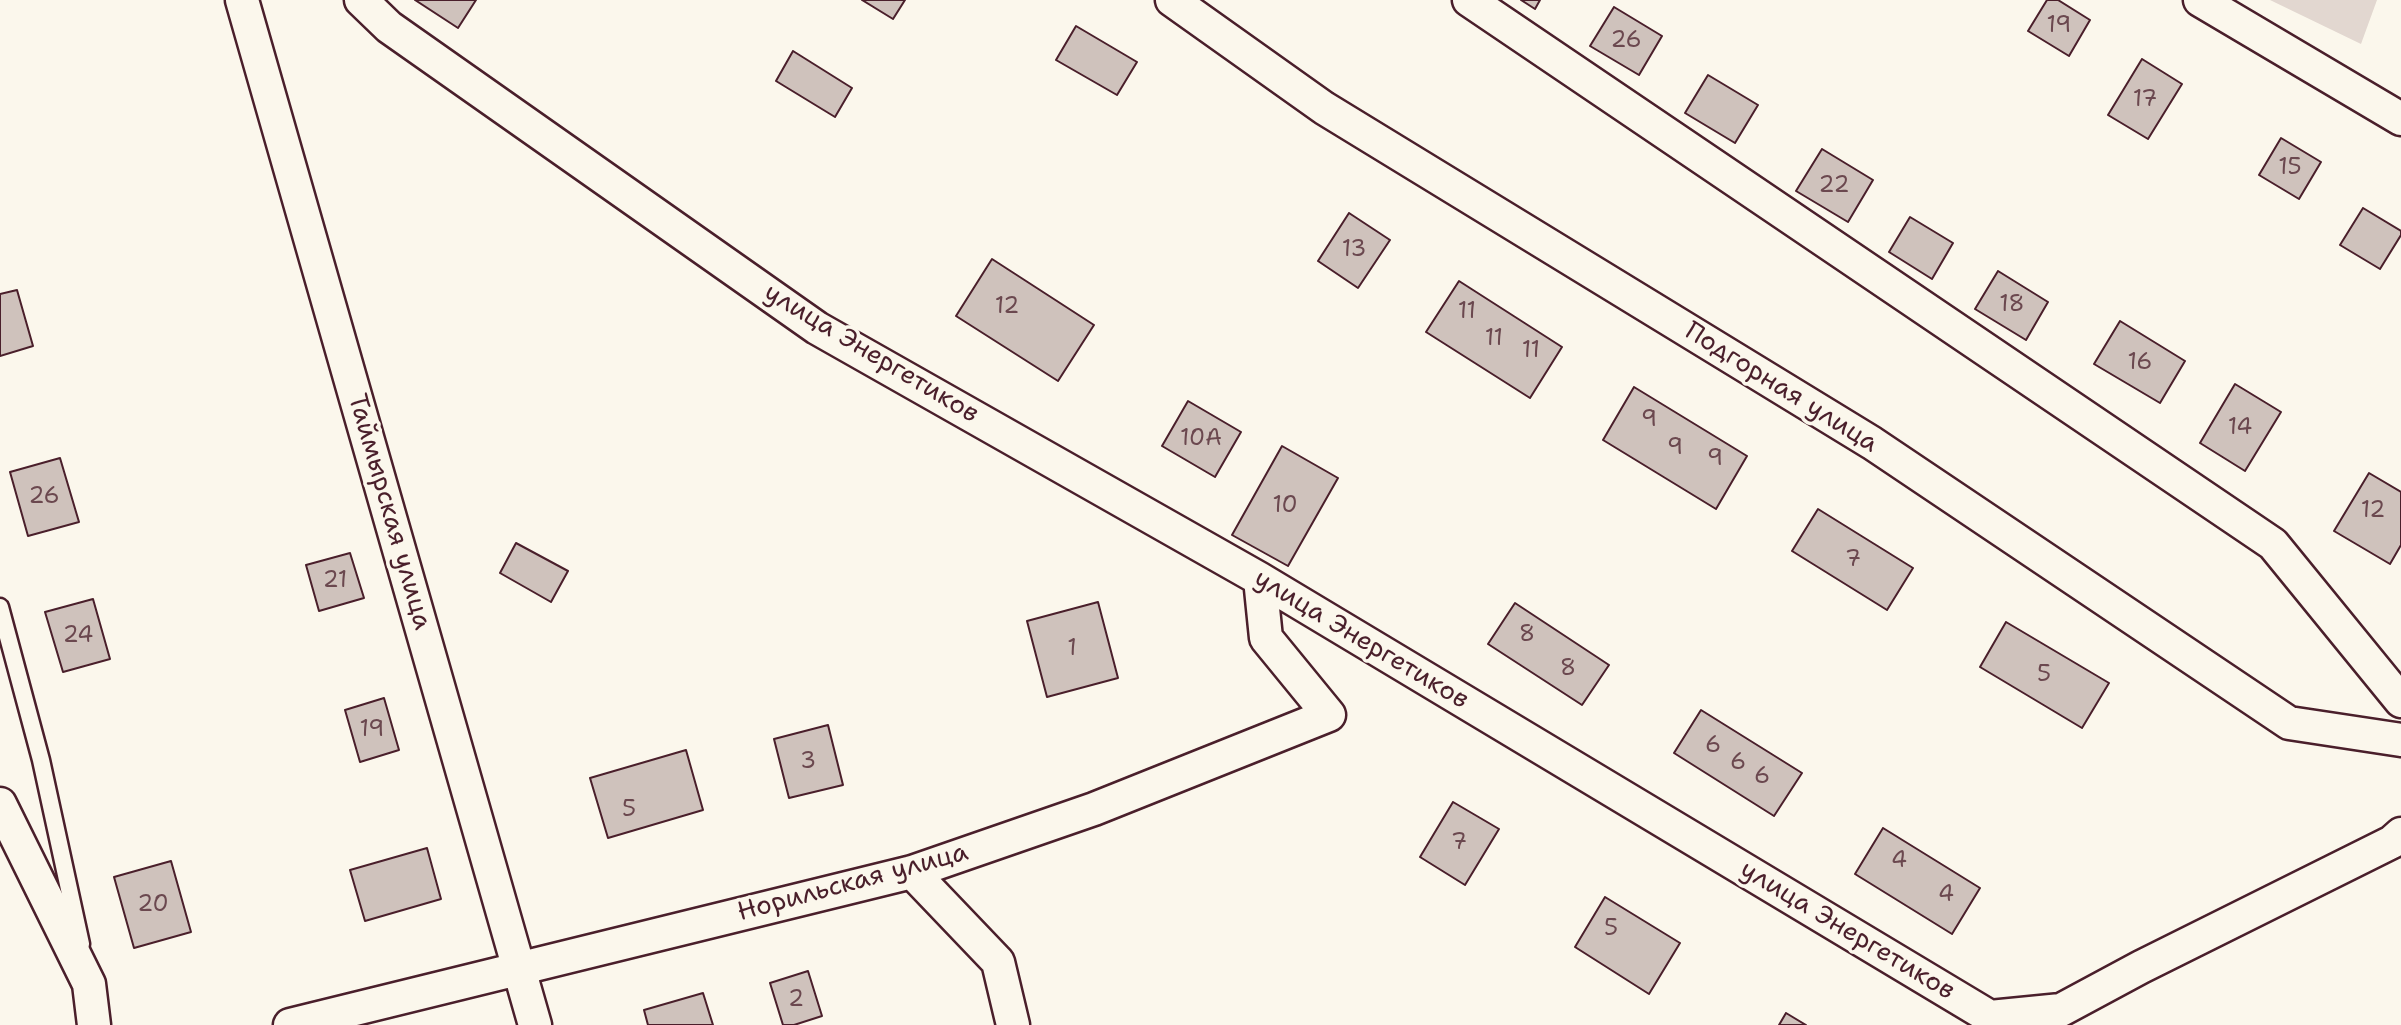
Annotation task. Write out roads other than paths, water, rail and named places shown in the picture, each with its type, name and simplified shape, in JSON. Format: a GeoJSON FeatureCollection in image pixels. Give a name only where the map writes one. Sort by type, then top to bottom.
{"type":"FeatureCollection","features":[{"type":"Feature","properties":{"kind":"street","name":"Таймырская улица"},"geometry":{"type":"LineString","coordinates":[[242,0],[535,1025]]}},
{"type":"Feature","properties":{"kind":"street","name":"улица Энергетиков"},"geometry":{"type":"LineString","coordinates":[[362,0],[389,27],[817,328],[1260,579],[1990,1017],[2062,1010],[2141,967],[2392,842],[2401,834]]}},
{"type":"Feature","properties":{"kind":"street","name":"Подгорная улица"},"geometry":{"type":"LineString","coordinates":[[1172,0],[1324,108],[1872,443],[2289,723],[2401,740]]}},
{"type":"Feature","properties":{"kind":"street"},"geometry":{"type":"LineString","coordinates":[[1469,0],[2273,544],[2401,701]]}},
{"type":"Feature","properties":{"kind":"street"},"geometry":{"type":"LineString","coordinates":[[2200,0],[2401,120]]}},
{"type":"Feature","properties":{"kind":"street","name":"Норильская улица"},"geometry":{"type":"LineString","coordinates":[[290,1025],[912,872],[1094,809],[1329,715],[1266,638],[1260,579]]}},
{"type":"Feature","properties":{"kind":"street"},"geometry":{"type":"LineString","coordinates":[[0,804],[89,984],[94,1025]]}},
{"type":"Feature","properties":{"kind":"street"},"geometry":{"type":"LineString","coordinates":[[912,872],[998,962],[1013,1025]]}},
{"type":"Feature","properties":{"kind":"lane"},"geometry":{"type":"LineString","coordinates":[[0,607],[41,760],[89,984]]}}]}
